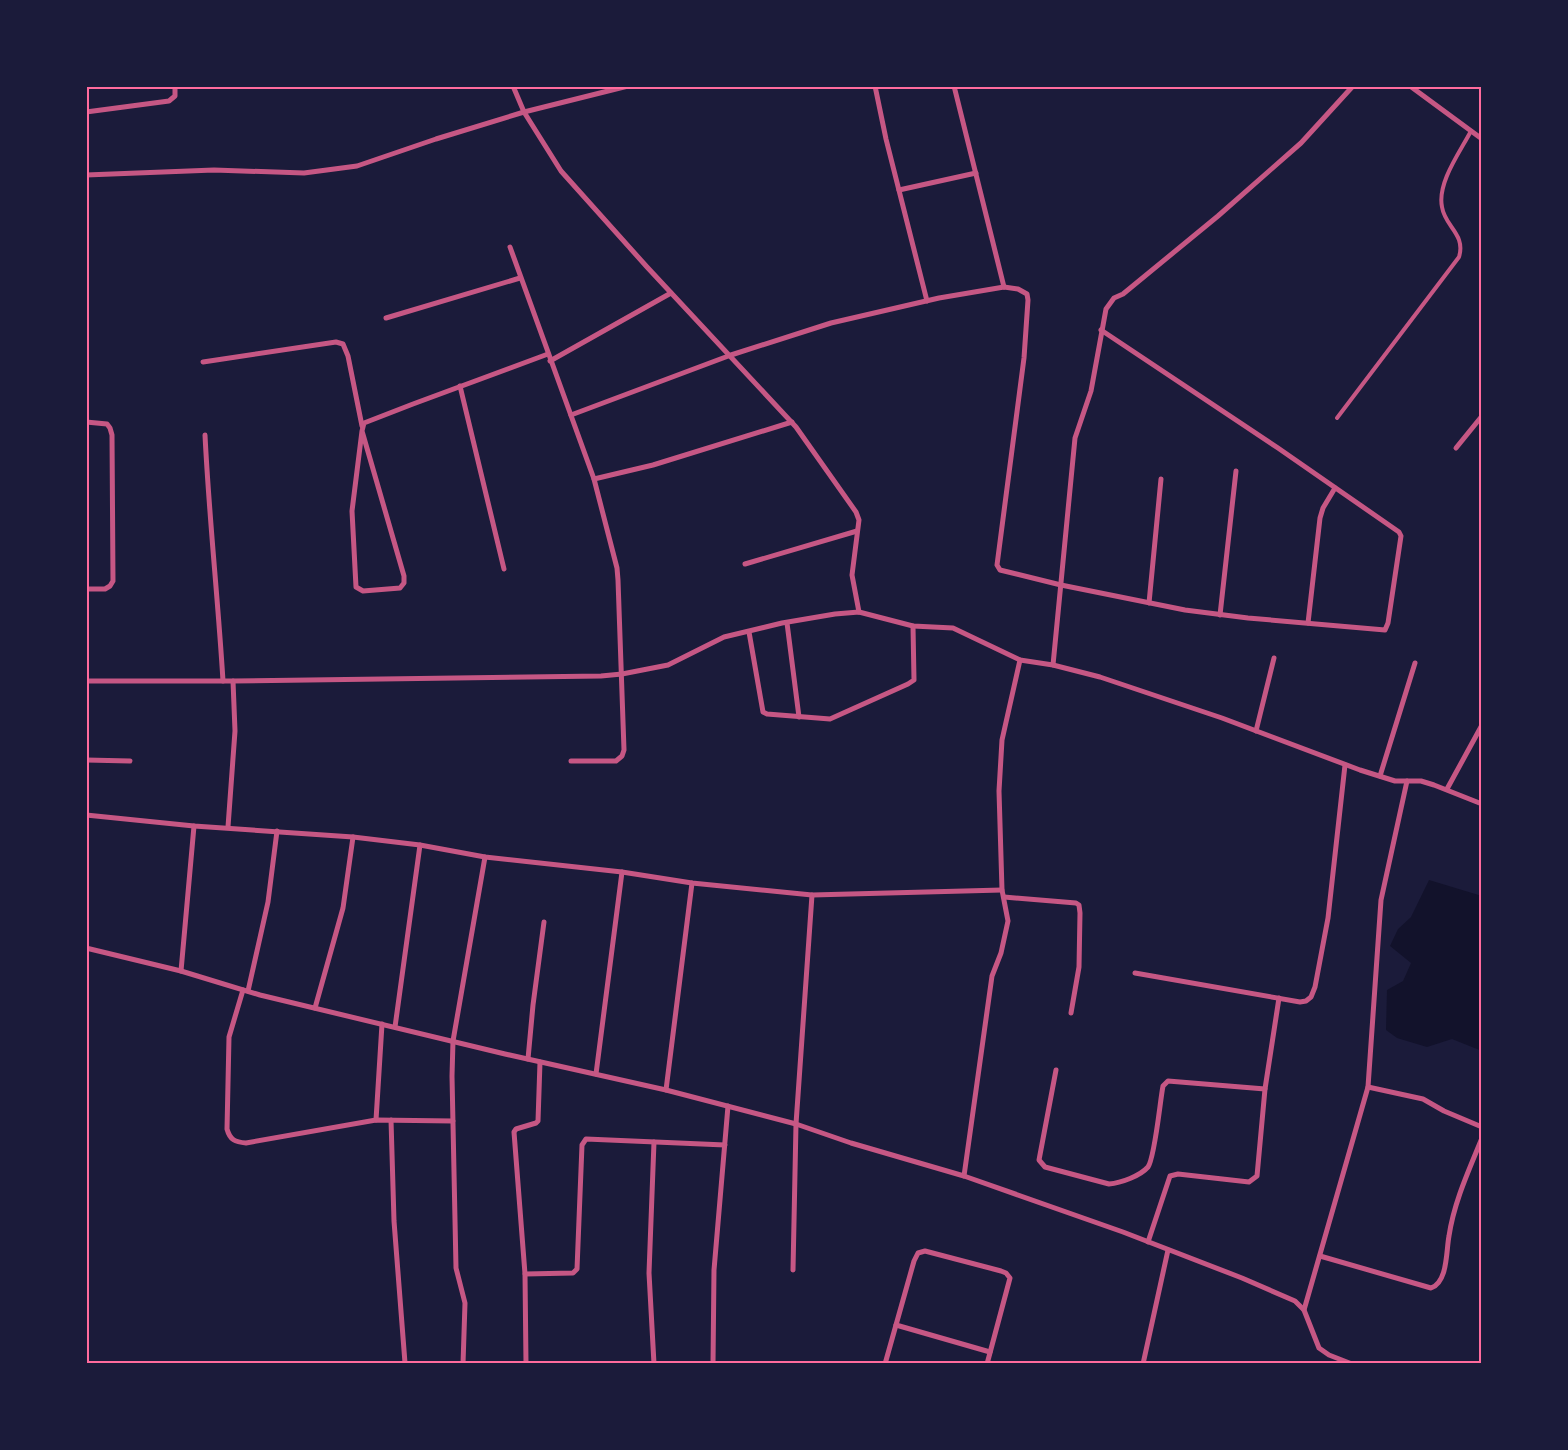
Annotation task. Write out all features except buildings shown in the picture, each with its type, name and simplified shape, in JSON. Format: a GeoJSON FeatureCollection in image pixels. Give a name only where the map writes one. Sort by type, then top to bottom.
{"type":"FeatureCollection","features":[{"type":"Feature","properties":{"kind":"street"},"geometry":{"type":"LineString","coordinates":[[86,112],[170,101],[175,96],[175,86]]}},
{"type":"Feature","properties":{"kind":"street"},"geometry":{"type":"LineString","coordinates":[[513,86],[524,112],[562,171],[671,293],[792,422],[856,512],[859,520],[852,575],[859,612]]}},
{"type":"Feature","properties":{"kind":"street"},"geometry":{"type":"LineString","coordinates":[[86,175],[214,170],[304,173],[358,166],[436,139],[524,112],[628,86]]}},
{"type":"Feature","properties":{"kind":"street"},"geometry":{"type":"LineString","coordinates":[[875,86],[927,301]]}},
{"type":"Feature","properties":{"kind":"street"},"geometry":{"type":"LineString","coordinates":[[954,86],[1004,287]]}},
{"type":"Feature","properties":{"kind":"street"},"geometry":{"type":"LineString","coordinates":[[1053,665],[1075,438],[1090,391],[1106,309],[1114,298],[1123,294],[1218,216],[1301,143],[1353,86]]}},
{"type":"Feature","properties":{"kind":"street"},"geometry":{"type":"LineString","coordinates":[[1410,86],[1482,140]]}},
{"type":"Feature","properties":{"kind":"street"},"geometry":{"type":"LineString","coordinates":[[899,190],[976,173]]}},
{"type":"Feature","properties":{"kind":"street"},"geometry":{"type":"LineString","coordinates":[[510,247],[594,479],[617,568],[624,750],[622,756],[616,761],[571,761]]}},
{"type":"Feature","properties":{"kind":"street"},"geometry":{"type":"LineString","coordinates":[[386,318],[520,278]]}},
{"type":"Feature","properties":{"kind":"street"},"geometry":{"type":"LineString","coordinates":[[571,415],[731,355],[831,323],[927,301],[1004,287],[1023,290],[1028,300],[1024,358],[998,568],[1003,571],[1060,585],[1220,615],[1385,630],[1388,623],[1400,534],[1278,448],[1101,330]]}},
{"type":"Feature","properties":{"kind":"street"},"geometry":{"type":"LineString","coordinates":[[550,361],[671,293]]}},
{"type":"Feature","properties":{"kind":"street"},"geometry":{"type":"LineString","coordinates":[[203,362],[336,342],[343,344],[348,356],[362,429],[404,576],[404,582],[400,588],[363,592],[356,587],[352,511],[362,429],[367,421],[548,354]]}},
{"type":"Feature","properties":{"kind":"street"},"geometry":{"type":"LineString","coordinates":[[460,386],[504,569]]}},
{"type":"Feature","properties":{"kind":"street"},"geometry":{"type":"LineString","coordinates":[[1456,448],[1482,416]]}},
{"type":"Feature","properties":{"kind":"street"},"geometry":{"type":"LineString","coordinates":[[86,422],[107,424],[112,435],[113,581],[105,589],[86,589]]}},
{"type":"Feature","properties":{"kind":"street"},"geometry":{"type":"LineString","coordinates":[[594,479],[653,464],[792,422]]}},
{"type":"Feature","properties":{"kind":"street"},"geometry":{"type":"LineString","coordinates":[[205,435],[209,517],[216,570],[223,681]]}},
{"type":"Feature","properties":{"kind":"street"},"geometry":{"type":"LineString","coordinates":[[1220,615],[1236,471]]}},
{"type":"Feature","properties":{"kind":"street"},"geometry":{"type":"LineString","coordinates":[[1149,603],[1161,479]]}},
{"type":"Feature","properties":{"kind":"street"},"geometry":{"type":"LineString","coordinates":[[1308,622],[1320,518],[1323,508],[1336,488]]}},
{"type":"Feature","properties":{"kind":"street"},"geometry":{"type":"LineString","coordinates":[[746,564],[857,531]]}},
{"type":"Feature","properties":{"kind":"street"},"geometry":{"type":"LineString","coordinates":[[86,682],[601,676],[668,666],[724,638],[787,622],[859,612],[913,626],[953,628],[1020,660],[1053,665],[1100,677],[1256,731],[1345,765],[1395,780],[1422,782],[1447,789],[1482,804]]}},
{"type":"Feature","properties":{"kind":"street"},"geometry":{"type":"LineString","coordinates":[[787,622],[799,717]]}},
{"type":"Feature","properties":{"kind":"street"},"geometry":{"type":"LineString","coordinates":[[749,632],[763,712],[767,714],[830,719],[912,682],[915,677],[913,626]]}},
{"type":"Feature","properties":{"kind":"street"},"geometry":{"type":"LineString","coordinates":[[1256,731],[1274,658]]}},
{"type":"Feature","properties":{"kind":"street"},"geometry":{"type":"LineString","coordinates":[[964,1176],[992,976],[1006,938],[1008,921],[1002,890],[999,790],[1002,740],[1020,660]]}},
{"type":"Feature","properties":{"kind":"street"},"geometry":{"type":"LineString","coordinates":[[1380,776],[1415,663]]}},
{"type":"Feature","properties":{"kind":"street"},"geometry":{"type":"LineString","coordinates":[[228,827],[235,731],[233,681]]}},
{"type":"Feature","properties":{"kind":"street"},"geometry":{"type":"LineString","coordinates":[[1447,789],[1482,725]]}},
{"type":"Feature","properties":{"kind":"street"},"geometry":{"type":"LineString","coordinates":[[86,760],[130,761]]}},
{"type":"Feature","properties":{"kind":"street"},"geometry":{"type":"LineString","coordinates":[[1135,973],[1279,998],[1306,1001],[1311,997],[1315,987],[1328,918],[1345,765]]}},
{"type":"Feature","properties":{"kind":"street"},"geometry":{"type":"LineString","coordinates":[[1304,1310],[1368,1087],[1381,900],[1407,781]]}},
{"type":"Feature","properties":{"kind":"street"},"geometry":{"type":"LineString","coordinates":[[86,815],[194,826],[353,837],[485,857],[622,872],[692,883],[812,895],[1002,890]]}},
{"type":"Feature","properties":{"kind":"street"},"geometry":{"type":"LineString","coordinates":[[181,971],[194,826]]}},
{"type":"Feature","properties":{"kind":"street"},"geometry":{"type":"LineString","coordinates":[[277,831],[268,902],[245,991],[228,1037],[228,1129],[232,1139],[237,1142],[246,1142],[376,1120],[453,1121]]}},
{"type":"Feature","properties":{"kind":"street"},"geometry":{"type":"LineString","coordinates":[[315,1008],[343,908],[353,837]]}},
{"type":"Feature","properties":{"kind":"street"},"geometry":{"type":"LineString","coordinates":[[395,1027],[420,846]]}},
{"type":"Feature","properties":{"kind":"street"},"geometry":{"type":"LineString","coordinates":[[463,1364],[465,1303],[456,1268],[453,1041],[485,857]]}},
{"type":"Feature","properties":{"kind":"street"},"geometry":{"type":"LineString","coordinates":[[596,1074],[622,872]]}},
{"type":"Feature","properties":{"kind":"street"},"geometry":{"type":"LineString","coordinates":[[666,1090],[692,883]]}},
{"type":"Feature","properties":{"kind":"street"},"geometry":{"type":"LineString","coordinates":[[793,1270],[796,1124],[812,895]]}},
{"type":"Feature","properties":{"kind":"street"},"geometry":{"type":"LineString","coordinates":[[1004,897],[1076,903],[1079,905],[1079,967],[1071,1013]]}},
{"type":"Feature","properties":{"kind":"street"},"geometry":{"type":"LineString","coordinates":[[528,1059],[544,922]]}},
{"type":"Feature","properties":{"kind":"street"},"geometry":{"type":"LineString","coordinates":[[86,948],[181,971],[245,991],[728,1106],[796,1124],[851,1143],[964,1176],[1148,1242],[1295,1301],[1304,1310],[1319,1348],[1329,1355],[1352,1364]]}},
{"type":"Feature","properties":{"kind":"street"},"geometry":{"type":"LineString","coordinates":[[1148,1242],[1170,1176],[1178,1174],[1249,1182],[1257,1176],[1265,1089],[1279,998]]}},
{"type":"Feature","properties":{"kind":"street"},"geometry":{"type":"LineString","coordinates":[[376,1120],[382,1024]]}},
{"type":"Feature","properties":{"kind":"street"},"geometry":{"type":"LineString","coordinates":[[526,1364],[525,1274],[514,1132],[515,1130],[536,1124],[538,1121],[540,1062]]}},
{"type":"Feature","properties":{"kind":"street"},"geometry":{"type":"LineString","coordinates":[[1056,1070],[1039,1160],[1045,1167],[1109,1184],[1138,1175],[1150,1164],[1162,1086],[1165,1082],[1265,1089]]}},
{"type":"Feature","properties":{"kind":"street"},"geometry":{"type":"LineString","coordinates":[[1368,1087],[1423,1099],[1444,1111],[1482,1127]]}},
{"type":"Feature","properties":{"kind":"street"},"geometry":{"type":"LineString","coordinates":[[713,1364],[714,1270],[728,1106]]}},
{"type":"Feature","properties":{"kind":"street"},"geometry":{"type":"LineString","coordinates":[[391,1120],[394,1221],[405,1363]]}},
{"type":"Feature","properties":{"kind":"street"},"geometry":{"type":"LineString","coordinates":[[1320,1256],[1431,1288],[1434,1287],[1442,1277],[1454,1208],[1482,1138]]}},
{"type":"Feature","properties":{"kind":"street"},"geometry":{"type":"LineString","coordinates":[[525,1274],[573,1273],[577,1269],[584,1141],[586,1139],[725,1145]]}},
{"type":"Feature","properties":{"kind":"street"},"geometry":{"type":"LineString","coordinates":[[654,1142],[649,1273],[654,1364]]}},
{"type":"Feature","properties":{"kind":"street"},"geometry":{"type":"LineString","coordinates":[[1143,1364],[1168,1250]]}},
{"type":"Feature","properties":{"kind":"street"},"geometry":{"type":"LineString","coordinates":[[886,1364],[914,1261],[918,1253],[931,1252],[1000,1270],[1010,1278],[986,1364]]}},
{"type":"Feature","properties":{"kind":"street"},"geometry":{"type":"LineString","coordinates":[[896,1325],[990,1352]]}},
{"type":"Feature","properties":{"kind":"lane"},"geometry":{"type":"LineString","coordinates":[[1337,418],[1459,257],[1462,250],[1461,242],[1443,212],[1441,206],[1442,194],[1444,183],[1471,131]]}},
{"type":"Feature","properties":{"kind":"shaded area"},"geometry":{"type":"Polygon","coordinates":[[[1429,880],[1482,896],[1482,1051],[1452,1039],[1427,1047],[1397,1038],[1386,1030],[1387,990],[1403,981],[1411,963],[1390,946],[1398,929],[1411,917],[1429,880]]]}}]}
